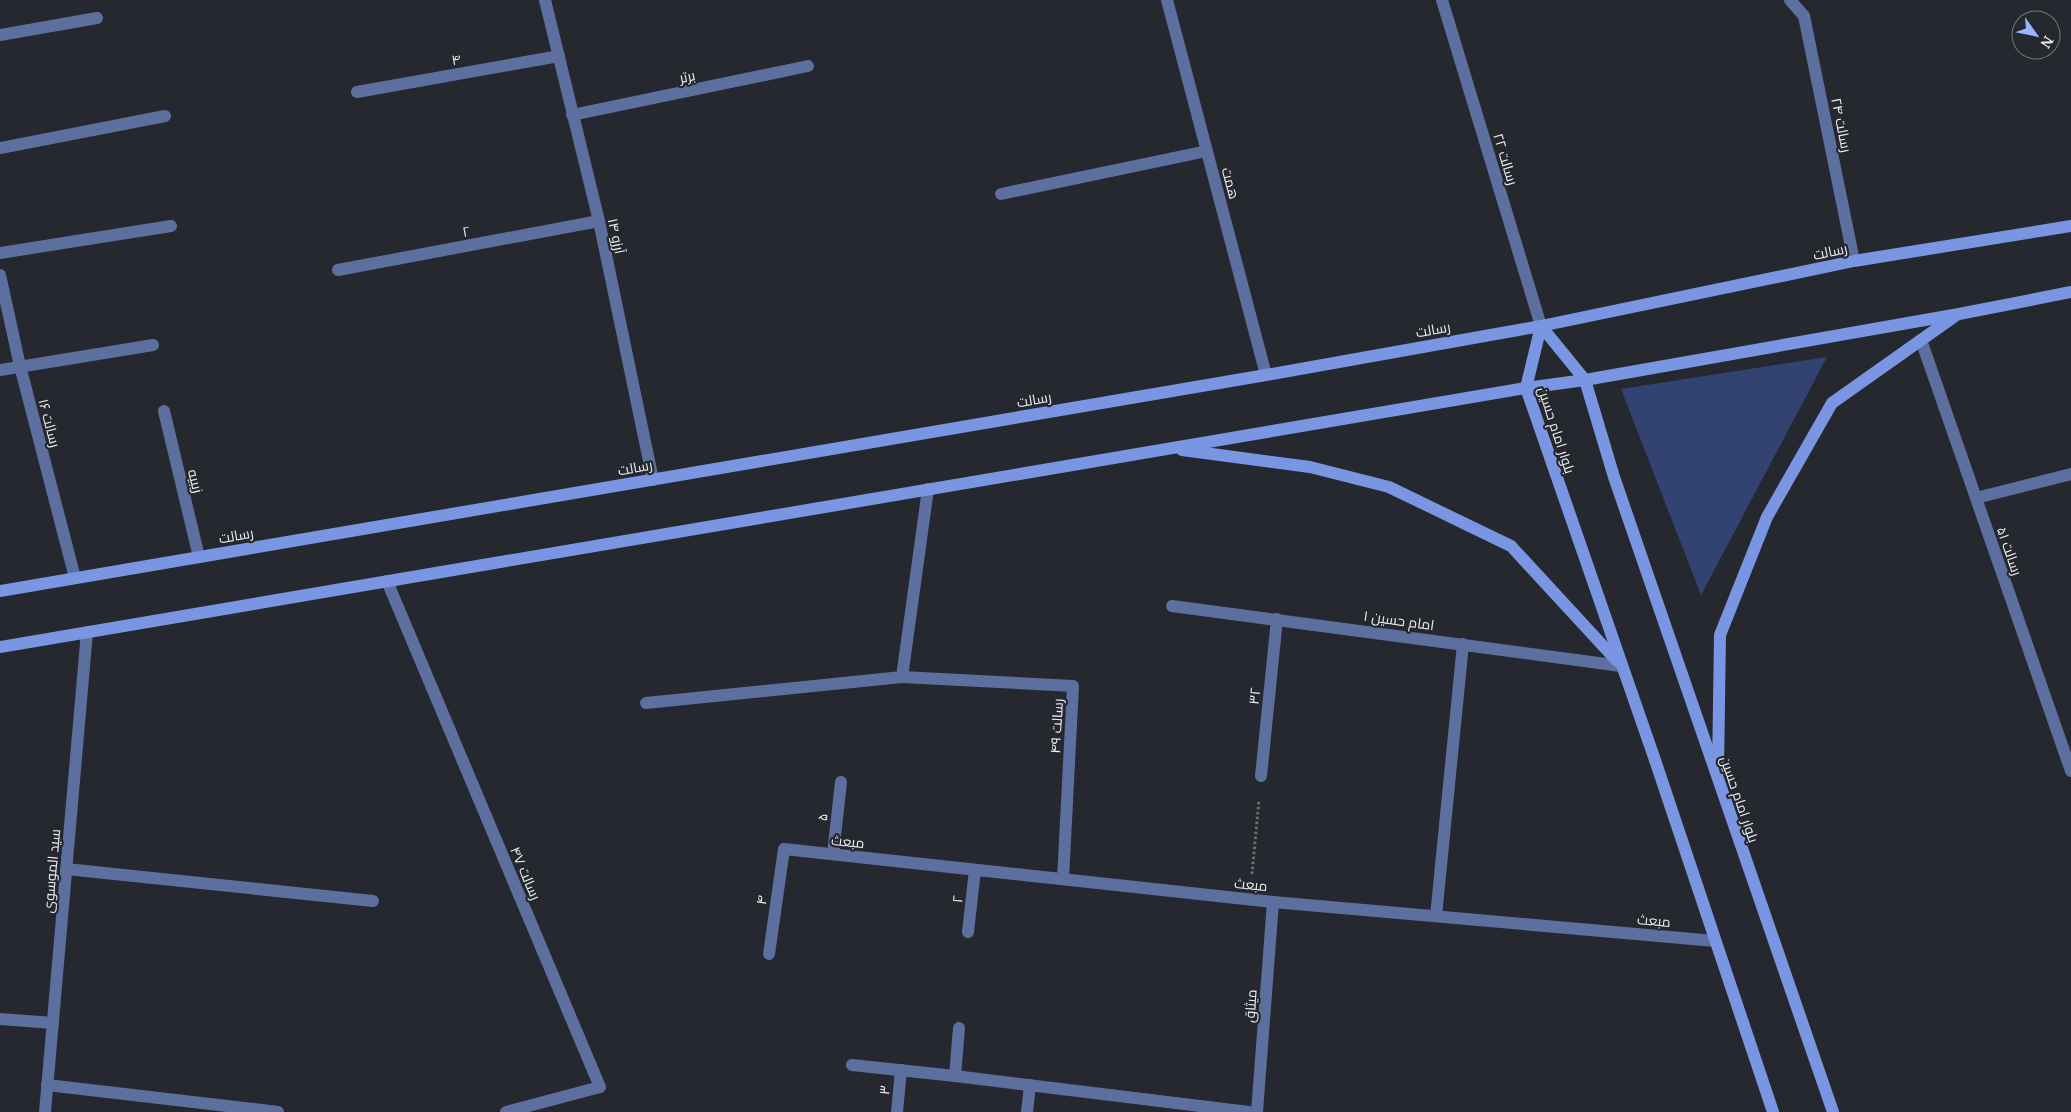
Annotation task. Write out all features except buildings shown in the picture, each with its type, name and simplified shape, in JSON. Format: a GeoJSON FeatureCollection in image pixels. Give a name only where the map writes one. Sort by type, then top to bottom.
{"type":"FeatureCollection","features":[{"type":"Feature","properties":{"kind":"main road","name":"رسالت"},"geometry":{"type":"LineString","coordinates":[[0,591],[1266,375],[1541,326],[1854,261],[2071,226]]}},
{"type":"Feature","properties":{"kind":"main road"},"geometry":{"type":"LineString","coordinates":[[0,647],[1526,388],[1585,380],[1959,314],[2071,292]]}},
{"type":"Feature","properties":{"kind":"main road"},"geometry":{"type":"LineString","coordinates":[[1718,781],[1720,635],[1767,517],[1832,403],[1959,314]]}},
{"type":"Feature","properties":{"kind":"main road","name":"بلوار امام حسین"},"geometry":{"type":"LineString","coordinates":[[1541,326],[1585,380],[1614,476],[1833,1112]]}},
{"type":"Feature","properties":{"kind":"main road","name":"بلوار امام حسین"},"geometry":{"type":"LineString","coordinates":[[1541,326],[1526,388],[1656,763],[1773,1112]]}},
{"type":"Feature","properties":{"kind":"main road"},"geometry":{"type":"LineString","coordinates":[[1170,448],[1310,467],[1389,488],[1511,546],[1621,666]]}},
{"type":"Feature","properties":{"kind":"street","name":"۱۴ آرزو"},"geometry":{"type":"LineString","coordinates":[[545,0],[599,221],[653,480]]}},
{"type":"Feature","properties":{"kind":"street","name":"همت"},"geometry":{"type":"LineString","coordinates":[[1167,0],[1266,375]]}},
{"type":"Feature","properties":{"kind":"street","name":"رسالت ۲۲"},"geometry":{"type":"LineString","coordinates":[[1442,0],[1541,326]]}},
{"type":"Feature","properties":{"kind":"street","name":"رسالت ۲۴"},"geometry":{"type":"LineString","coordinates":[[1790,0],[1804,16],[1854,261]]}},
{"type":"Feature","properties":{"kind":"street"},"geometry":{"type":"LineString","coordinates":[[0,35],[97,18]]}},
{"type":"Feature","properties":{"kind":"street","name":"۴"},"geometry":{"type":"LineString","coordinates":[[357,92],[559,56]]}},
{"type":"Feature","properties":{"kind":"street","name":"برتر"},"geometry":{"type":"LineString","coordinates":[[572,114],[808,66]]}},
{"type":"Feature","properties":{"kind":"street"},"geometry":{"type":"LineString","coordinates":[[0,148],[165,116]]}},
{"type":"Feature","properties":{"kind":"street"},"geometry":{"type":"LineString","coordinates":[[1001,194],[1207,151]]}},
{"type":"Feature","properties":{"kind":"street","name":"۲"},"geometry":{"type":"LineString","coordinates":[[338,270],[599,221]]}},
{"type":"Feature","properties":{"kind":"street"},"geometry":{"type":"LineString","coordinates":[[0,253],[171,226]]}},
{"type":"Feature","properties":{"kind":"street","name":"رسالت ۱۶"},"geometry":{"type":"LineString","coordinates":[[0,275],[20,366],[76,578]]}},
{"type":"Feature","properties":{"kind":"street","name":"رسالت ۵۱"},"geometry":{"type":"LineString","coordinates":[[1921,340],[2071,770]]}},
{"type":"Feature","properties":{"kind":"street"},"geometry":{"type":"LineString","coordinates":[[0,370],[153,345]]}},
{"type":"Feature","properties":{"kind":"street","name":"زیبیه"},"geometry":{"type":"LineString","coordinates":[[164,412],[199,557]]}},
{"type":"Feature","properties":{"kind":"street"},"geometry":{"type":"LineString","coordinates":[[1976,498],[2071,474]]}},
{"type":"Feature","properties":{"kind":"street"},"geometry":{"type":"LineString","coordinates":[[902,677],[928,489]]}},
{"type":"Feature","properties":{"kind":"street","name":"رسالت ۴۷"},"geometry":{"type":"LineString","coordinates":[[388,581],[600,1087],[506,1112]]}},
{"type":"Feature","properties":{"kind":"street","name":"امام حسین ۱"},"geometry":{"type":"LineString","coordinates":[[1172,606],[1621,666]]}},
{"type":"Feature","properties":{"kind":"street","name":"۳۲"},"geometry":{"type":"LineString","coordinates":[[1261,776],[1277,619]]}},
{"type":"Feature","properties":{"kind":"street","name":"سید الموسوی"},"geometry":{"type":"LineString","coordinates":[[45,1112],[87,632]]}},
{"type":"Feature","properties":{"kind":"street"},"geometry":{"type":"LineString","coordinates":[[1436,916],[1463,644]]}},
{"type":"Feature","properties":{"kind":"street","name":"رسالت ۴۹"},"geometry":{"type":"LineString","coordinates":[[646,703],[902,677],[1073,686],[1063,879]]}},
{"type":"Feature","properties":{"kind":"street","name":"۵"},"geometry":{"type":"LineString","coordinates":[[833,854],[841,782]]}},
{"type":"Feature","properties":{"kind":"street","name":"۴"},"geometry":{"type":"LineString","coordinates":[[769,954],[784,849]]}},
{"type":"Feature","properties":{"kind":"street","name":"مبعث"},"geometry":{"type":"LineString","coordinates":[[784,849],[1273,902],[1715,940]]}},
{"type":"Feature","properties":{"kind":"street"},"geometry":{"type":"LineString","coordinates":[[66,869],[373,901]]}},
{"type":"Feature","properties":{"kind":"street","name":"۲"},"geometry":{"type":"LineString","coordinates":[[968,932],[975,870]]}},
{"type":"Feature","properties":{"kind":"street","name":"میثاق"},"geometry":{"type":"LineString","coordinates":[[1258,1112],[1273,902]]}},
{"type":"Feature","properties":{"kind":"street"},"geometry":{"type":"LineString","coordinates":[[0,1020],[53,1023]]}},
{"type":"Feature","properties":{"kind":"street"},"geometry":{"type":"LineString","coordinates":[[955,1076],[959,1028]]}},
{"type":"Feature","properties":{"kind":"street"},"geometry":{"type":"LineString","coordinates":[[852,1065],[1249,1112]]}},
{"type":"Feature","properties":{"kind":"street","name":"۳"},"geometry":{"type":"LineString","coordinates":[[897,1112],[901,1070]]}},
{"type":"Feature","properties":{"kind":"street"},"geometry":{"type":"LineString","coordinates":[[47,1085],[278,1112]]}},
{"type":"Feature","properties":{"kind":"street"},"geometry":{"type":"LineString","coordinates":[[1027,1112],[1030,1085]]}},
{"type":"Feature","properties":{"kind":"path"},"geometry":{"type":"LineString","coordinates":[[1250,899],[1261,776]]}},
{"type":"Feature","properties":{"kind":"shaded area"},"geometry":{"type":"Polygon","coordinates":[[[1827,357],[1701,595],[1621,389],[1827,357]]]}}]}
